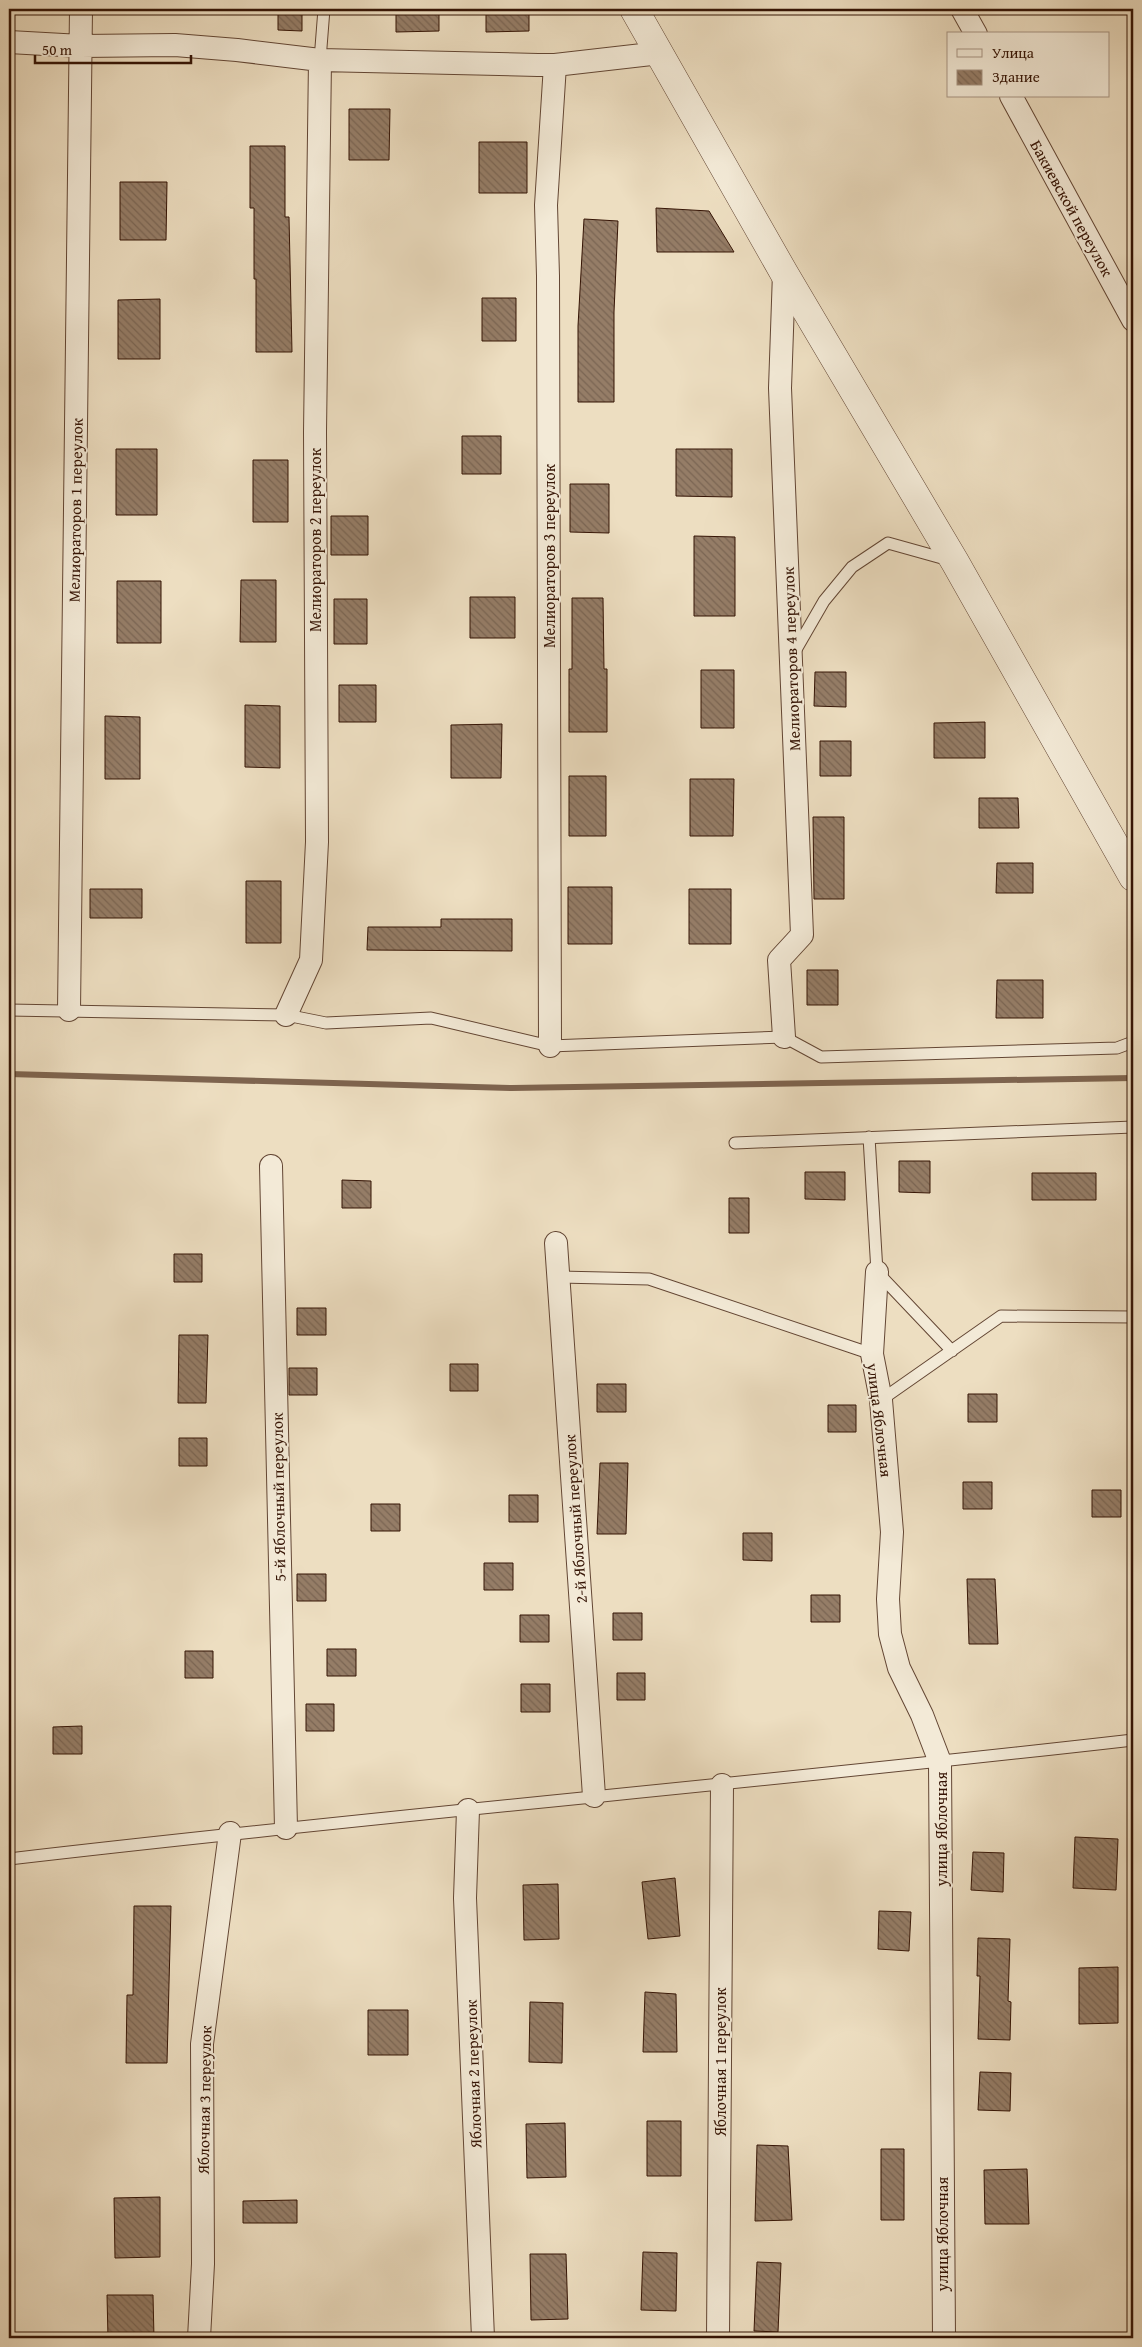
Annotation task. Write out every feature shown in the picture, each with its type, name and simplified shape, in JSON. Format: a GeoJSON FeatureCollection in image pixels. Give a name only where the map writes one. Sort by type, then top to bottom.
{"type":"FeatureCollection","features":[{"type":"Feature","properties":{"kind":"street","name":"Мелиораторов 1 переулок"},"geometry":{"type":"LineString","coordinates":[[69,1010],[81,9]]}},
{"type":"Feature","properties":{"kind":"street"},"geometry":{"type":"LineString","coordinates":[[634,9],[784,273],[955,562],[1133,877]]}},
{"type":"Feature","properties":{"kind":"street"},"geometry":{"type":"LineString","coordinates":[[962,9],[975,32]]}},
{"type":"Feature","properties":{"kind":"street"},"geometry":{"type":"LineString","coordinates":[[9,42],[81,46],[175,46],[237,50],[320,60],[555,66],[660,54]]}},
{"type":"Feature","properties":{"kind":"street","name":"Мелиораторов 2 переулок"},"geometry":{"type":"LineString","coordinates":[[286,1015],[311,960],[316,842],[315,432],[320,60]]}},
{"type":"Feature","properties":{"kind":"street","name":"Мелиораторов 3 переулок"},"geometry":{"type":"LineString","coordinates":[[550,1046],[548,276],[546,205],[555,66]]}},
{"type":"Feature","properties":{"kind":"street","name":"Бакиевской переулок"},"geometry":{"type":"LineString","coordinates":[[1011,98],[1133,320]]}},
{"type":"Feature","properties":{"kind":"street","name":"Мелиораторов 4 переулок"},"geometry":{"type":"LineString","coordinates":[[784,273],[780,388],[802,935],[779,960],[784,1037]]}},
{"type":"Feature","properties":{"kind":"street","name":"5-й Яблочный переулок"},"geometry":{"type":"LineString","coordinates":[[271,1166],[286,1828]]}},
{"type":"Feature","properties":{"kind":"street","name":"2-й Яблочный переулок"},"geometry":{"type":"LineString","coordinates":[[556,1243],[594,1796]]}},
{"type":"Feature","properties":{"kind":"street","name":"улица Яблочная"},"geometry":{"type":"LineString","coordinates":[[877,1272],[872,1354],[881,1400],[892,1532],[888,1599],[890,1634],[899,1668],[922,1715],[940,1762],[944,2338]]}},
{"type":"Feature","properties":{"kind":"street","name":"Яблочная 1 переулок"},"geometry":{"type":"LineString","coordinates":[[718,2338],[722,1785]]}},
{"type":"Feature","properties":{"kind":"street","name":"Яблочная 2 переулок"},"geometry":{"type":"LineString","coordinates":[[468,1810],[465,1898],[483,2338]]}},
{"type":"Feature","properties":{"kind":"street","name":"Яблочная 3 переулок"},"geometry":{"type":"LineString","coordinates":[[199,2338],[203,2264],[202,2044],[230,1833]]}},
{"type":"Feature","properties":{"kind":"lane"},"geometry":{"type":"LineString","coordinates":[[320,60],[324,9]]}},
{"type":"Feature","properties":{"kind":"lane"},"geometry":{"type":"LineString","coordinates":[[791,659],[824,601],[852,567],[888,543],[955,562]]}},
{"type":"Feature","properties":{"kind":"lane"},"geometry":{"type":"LineString","coordinates":[[9,1010],[286,1015],[326,1023],[431,1018],[550,1046],[784,1037],[821,1057],[1116,1048],[1133,1042]]}},
{"type":"Feature","properties":{"kind":"lane"},"geometry":{"type":"LineString","coordinates":[[735,1143],[1133,1127]]}},
{"type":"Feature","properties":{"kind":"lane"},"geometry":{"type":"LineString","coordinates":[[869,1138],[877,1272],[952,1351]]}},
{"type":"Feature","properties":{"kind":"lane"},"geometry":{"type":"LineString","coordinates":[[558,1277],[650,1279],[872,1354]]}},
{"type":"Feature","properties":{"kind":"lane"},"geometry":{"type":"LineString","coordinates":[[881,1400],[1001,1316],[1133,1317]]}},
{"type":"Feature","properties":{"kind":"lane"},"geometry":{"type":"LineString","coordinates":[[9,1859],[230,1833],[722,1785],[1133,1740]]}},
{"type":"Feature","properties":{"kind":"building"},"geometry":{"type":"Polygon","coordinates":[[[278,9],[302,9],[302,31],[278,30],[278,9]]]}},
{"type":"Feature","properties":{"kind":"building"},"geometry":{"type":"Polygon","coordinates":[[[396,9],[439,9],[439,31],[396,32],[396,9]]]}},
{"type":"Feature","properties":{"kind":"building"},"geometry":{"type":"Polygon","coordinates":[[[486,9],[529,9],[529,31],[486,32],[486,9]]]}},
{"type":"Feature","properties":{"kind":"building"},"geometry":{"type":"Polygon","coordinates":[[[349,109],[390,109],[389,160],[349,160],[349,109]]]}},
{"type":"Feature","properties":{"kind":"building"},"geometry":{"type":"Polygon","coordinates":[[[479,142],[527,142],[527,193],[479,193],[479,142]]]}},
{"type":"Feature","properties":{"kind":"building"},"geometry":{"type":"Polygon","coordinates":[[[250,146],[285,146],[285,217],[289,217],[292,352],[256,352],[254,208],[250,208],[250,146]]]}},
{"type":"Feature","properties":{"kind":"building"},"geometry":{"type":"Polygon","coordinates":[[[120,182],[167,182],[166,240],[120,240],[120,182]]]}},
{"type":"Feature","properties":{"kind":"building"},"geometry":{"type":"Polygon","coordinates":[[[656,208],[709,211],[734,252],[657,252],[656,208]]]}},
{"type":"Feature","properties":{"kind":"building"},"geometry":{"type":"Polygon","coordinates":[[[584,219],[618,221],[614,312],[614,402],[578,402],[578,326],[584,219]]]}},
{"type":"Feature","properties":{"kind":"building"},"geometry":{"type":"Polygon","coordinates":[[[482,298],[516,298],[516,341],[482,341],[482,298]]]}},
{"type":"Feature","properties":{"kind":"building"},"geometry":{"type":"Polygon","coordinates":[[[160,299],[160,359],[118,359],[118,300],[160,299]]]}},
{"type":"Feature","properties":{"kind":"building"},"geometry":{"type":"Polygon","coordinates":[[[462,436],[501,436],[501,474],[462,474],[462,436]]]}},
{"type":"Feature","properties":{"kind":"building"},"geometry":{"type":"Polygon","coordinates":[[[116,449],[157,449],[157,515],[116,515],[116,449]]]}},
{"type":"Feature","properties":{"kind":"building"},"geometry":{"type":"Polygon","coordinates":[[[676,449],[732,449],[732,497],[676,496],[676,449]]]}},
{"type":"Feature","properties":{"kind":"building"},"geometry":{"type":"Polygon","coordinates":[[[253,460],[288,460],[288,522],[253,522],[253,460]]]}},
{"type":"Feature","properties":{"kind":"building"},"geometry":{"type":"Polygon","coordinates":[[[570,484],[609,484],[609,533],[570,532],[570,484]]]}},
{"type":"Feature","properties":{"kind":"building"},"geometry":{"type":"Polygon","coordinates":[[[331,516],[368,516],[368,555],[331,555],[331,516]]]}},
{"type":"Feature","properties":{"kind":"building"},"geometry":{"type":"Polygon","coordinates":[[[694,536],[735,537],[735,616],[694,616],[694,536]]]}},
{"type":"Feature","properties":{"kind":"building"},"geometry":{"type":"Polygon","coordinates":[[[241,580],[276,580],[276,642],[240,642],[241,580]]]}},
{"type":"Feature","properties":{"kind":"building"},"geometry":{"type":"Polygon","coordinates":[[[117,581],[161,581],[161,643],[117,643],[117,581]]]}},
{"type":"Feature","properties":{"kind":"building"},"geometry":{"type":"Polygon","coordinates":[[[470,597],[515,597],[515,638],[470,638],[470,597]]]}},
{"type":"Feature","properties":{"kind":"building"},"geometry":{"type":"Polygon","coordinates":[[[572,598],[603,598],[604,669],[607,669],[607,732],[569,732],[569,669],[572,669],[572,598]]]}},
{"type":"Feature","properties":{"kind":"building"},"geometry":{"type":"Polygon","coordinates":[[[334,599],[367,599],[367,644],[334,644],[334,599]]]}},
{"type":"Feature","properties":{"kind":"building"},"geometry":{"type":"Polygon","coordinates":[[[701,670],[734,670],[734,728],[701,728],[701,670]]]}},
{"type":"Feature","properties":{"kind":"building"},"geometry":{"type":"Polygon","coordinates":[[[815,672],[846,672],[846,707],[814,706],[815,672]]]}},
{"type":"Feature","properties":{"kind":"building"},"geometry":{"type":"Polygon","coordinates":[[[339,685],[376,685],[376,722],[339,722],[339,685]]]}},
{"type":"Feature","properties":{"kind":"building"},"geometry":{"type":"Polygon","coordinates":[[[245,705],[280,706],[280,768],[245,767],[245,705]]]}},
{"type":"Feature","properties":{"kind":"building"},"geometry":{"type":"Polygon","coordinates":[[[105,716],[140,717],[140,779],[105,779],[105,716]]]}},
{"type":"Feature","properties":{"kind":"building"},"geometry":{"type":"Polygon","coordinates":[[[985,722],[985,758],[934,758],[934,723],[985,722]]]}},
{"type":"Feature","properties":{"kind":"building"},"geometry":{"type":"Polygon","coordinates":[[[502,724],[501,778],[451,778],[451,725],[502,724]]]}},
{"type":"Feature","properties":{"kind":"building"},"geometry":{"type":"Polygon","coordinates":[[[820,741],[851,741],[851,776],[820,776],[820,741]]]}},
{"type":"Feature","properties":{"kind":"building"},"geometry":{"type":"Polygon","coordinates":[[[569,776],[606,776],[606,836],[569,836],[569,776]]]}},
{"type":"Feature","properties":{"kind":"building"},"geometry":{"type":"Polygon","coordinates":[[[690,779],[734,779],[733,836],[690,836],[690,779]]]}},
{"type":"Feature","properties":{"kind":"building"},"geometry":{"type":"Polygon","coordinates":[[[979,798],[1018,798],[1019,828],[979,828],[979,798]]]}},
{"type":"Feature","properties":{"kind":"building"},"geometry":{"type":"Polygon","coordinates":[[[813,817],[844,817],[844,899],[814,899],[813,817]]]}},
{"type":"Feature","properties":{"kind":"building"},"geometry":{"type":"Polygon","coordinates":[[[997,863],[1033,863],[1033,893],[996,893],[997,863]]]}},
{"type":"Feature","properties":{"kind":"building"},"geometry":{"type":"Polygon","coordinates":[[[246,881],[281,881],[281,943],[246,943],[246,881]]]}},
{"type":"Feature","properties":{"kind":"building"},"geometry":{"type":"Polygon","coordinates":[[[568,887],[612,887],[612,944],[568,944],[568,887]]]}},
{"type":"Feature","properties":{"kind":"building"},"geometry":{"type":"Polygon","coordinates":[[[90,889],[142,889],[142,918],[90,918],[90,889]]]}},
{"type":"Feature","properties":{"kind":"building"},"geometry":{"type":"Polygon","coordinates":[[[689,889],[731,889],[731,944],[689,944],[689,889]]]}},
{"type":"Feature","properties":{"kind":"building"},"geometry":{"type":"Polygon","coordinates":[[[441,919],[512,919],[512,951],[367,950],[368,927],[441,927],[441,919]]]}},
{"type":"Feature","properties":{"kind":"building"},"geometry":{"type":"Polygon","coordinates":[[[807,970],[838,970],[838,1005],[807,1005],[807,970]]]}},
{"type":"Feature","properties":{"kind":"building"},"geometry":{"type":"Polygon","coordinates":[[[997,980],[1043,980],[1043,1018],[996,1018],[997,980]]]}},
{"type":"Feature","properties":{"kind":"building"},"geometry":{"type":"Polygon","coordinates":[[[899,1161],[930,1161],[930,1193],[899,1192],[899,1161]]]}},
{"type":"Feature","properties":{"kind":"building"},"geometry":{"type":"Polygon","coordinates":[[[805,1172],[845,1172],[845,1200],[805,1199],[805,1172]]]}},
{"type":"Feature","properties":{"kind":"building"},"geometry":{"type":"Polygon","coordinates":[[[1032,1173],[1096,1173],[1096,1200],[1032,1200],[1032,1173]]]}},
{"type":"Feature","properties":{"kind":"building"},"geometry":{"type":"Polygon","coordinates":[[[342,1180],[371,1181],[371,1208],[342,1208],[342,1180]]]}},
{"type":"Feature","properties":{"kind":"building"},"geometry":{"type":"Polygon","coordinates":[[[729,1198],[749,1198],[749,1233],[729,1233],[729,1198]]]}},
{"type":"Feature","properties":{"kind":"building"},"geometry":{"type":"Polygon","coordinates":[[[174,1254],[202,1254],[202,1282],[174,1282],[174,1254]]]}},
{"type":"Feature","properties":{"kind":"building"},"geometry":{"type":"Polygon","coordinates":[[[297,1308],[326,1308],[326,1335],[297,1335],[297,1308]]]}},
{"type":"Feature","properties":{"kind":"building"},"geometry":{"type":"Polygon","coordinates":[[[179,1335],[208,1335],[206,1403],[178,1403],[179,1335]]]}},
{"type":"Feature","properties":{"kind":"building"},"geometry":{"type":"Polygon","coordinates":[[[450,1364],[478,1364],[478,1391],[450,1391],[450,1364]]]}},
{"type":"Feature","properties":{"kind":"building"},"geometry":{"type":"Polygon","coordinates":[[[289,1368],[317,1368],[317,1395],[289,1395],[289,1368]]]}},
{"type":"Feature","properties":{"kind":"building"},"geometry":{"type":"Polygon","coordinates":[[[597,1384],[626,1384],[626,1412],[597,1412],[597,1384]]]}},
{"type":"Feature","properties":{"kind":"building"},"geometry":{"type":"Polygon","coordinates":[[[968,1394],[997,1394],[997,1422],[968,1422],[968,1394]]]}},
{"type":"Feature","properties":{"kind":"building"},"geometry":{"type":"Polygon","coordinates":[[[828,1405],[856,1405],[856,1432],[828,1432],[828,1405]]]}},
{"type":"Feature","properties":{"kind":"building"},"geometry":{"type":"Polygon","coordinates":[[[179,1438],[207,1438],[207,1466],[179,1466],[179,1438]]]}},
{"type":"Feature","properties":{"kind":"building"},"geometry":{"type":"Polygon","coordinates":[[[600,1463],[628,1463],[626,1534],[597,1534],[600,1463]]]}},
{"type":"Feature","properties":{"kind":"building"},"geometry":{"type":"Polygon","coordinates":[[[963,1482],[992,1482],[992,1509],[963,1509],[963,1482]]]}},
{"type":"Feature","properties":{"kind":"building"},"geometry":{"type":"Polygon","coordinates":[[[1092,1490],[1121,1490],[1121,1517],[1092,1517],[1092,1490]]]}},
{"type":"Feature","properties":{"kind":"building"},"geometry":{"type":"Polygon","coordinates":[[[509,1495],[538,1495],[538,1522],[509,1522],[509,1495]]]}},
{"type":"Feature","properties":{"kind":"building"},"geometry":{"type":"Polygon","coordinates":[[[371,1504],[400,1504],[400,1531],[371,1531],[371,1504]]]}},
{"type":"Feature","properties":{"kind":"building"},"geometry":{"type":"Polygon","coordinates":[[[743,1533],[772,1533],[772,1561],[743,1560],[743,1533]]]}},
{"type":"Feature","properties":{"kind":"building"},"geometry":{"type":"Polygon","coordinates":[[[484,1563],[513,1563],[513,1590],[484,1590],[484,1563]]]}},
{"type":"Feature","properties":{"kind":"building"},"geometry":{"type":"Polygon","coordinates":[[[297,1574],[326,1574],[326,1601],[297,1601],[297,1574]]]}},
{"type":"Feature","properties":{"kind":"building"},"geometry":{"type":"Polygon","coordinates":[[[967,1579],[995,1579],[998,1644],[969,1644],[967,1579]]]}},
{"type":"Feature","properties":{"kind":"building"},"geometry":{"type":"Polygon","coordinates":[[[811,1595],[840,1595],[840,1622],[811,1622],[811,1595]]]}},
{"type":"Feature","properties":{"kind":"building"},"geometry":{"type":"Polygon","coordinates":[[[613,1613],[642,1613],[642,1640],[613,1640],[613,1613]]]}},
{"type":"Feature","properties":{"kind":"building"},"geometry":{"type":"Polygon","coordinates":[[[520,1615],[549,1615],[549,1642],[520,1642],[520,1615]]]}},
{"type":"Feature","properties":{"kind":"building"},"geometry":{"type":"Polygon","coordinates":[[[327,1649],[356,1649],[356,1676],[327,1676],[327,1649]]]}},
{"type":"Feature","properties":{"kind":"building"},"geometry":{"type":"Polygon","coordinates":[[[185,1651],[213,1651],[213,1678],[185,1678],[185,1651]]]}},
{"type":"Feature","properties":{"kind":"building"},"geometry":{"type":"Polygon","coordinates":[[[617,1673],[645,1673],[645,1700],[617,1700],[617,1673]]]}},
{"type":"Feature","properties":{"kind":"building"},"geometry":{"type":"Polygon","coordinates":[[[521,1684],[550,1684],[550,1712],[521,1712],[521,1684]]]}},
{"type":"Feature","properties":{"kind":"building"},"geometry":{"type":"Polygon","coordinates":[[[306,1704],[334,1704],[334,1731],[306,1731],[306,1704]]]}},
{"type":"Feature","properties":{"kind":"building"},"geometry":{"type":"Polygon","coordinates":[[[82,1726],[82,1754],[53,1754],[53,1727],[82,1726]]]}},
{"type":"Feature","properties":{"kind":"building"},"geometry":{"type":"Polygon","coordinates":[[[1075,1837],[1118,1839],[1116,1890],[1073,1888],[1075,1837]]]}},
{"type":"Feature","properties":{"kind":"building"},"geometry":{"type":"Polygon","coordinates":[[[973,1852],[1004,1853],[1003,1892],[971,1890],[973,1852]]]}},
{"type":"Feature","properties":{"kind":"building"},"geometry":{"type":"Polygon","coordinates":[[[675,1878],[680,1936],[648,1939],[642,1882],[675,1878]]]}},
{"type":"Feature","properties":{"kind":"building"},"geometry":{"type":"Polygon","coordinates":[[[558,1884],[559,1939],[524,1940],[523,1885],[558,1884]]]}},
{"type":"Feature","properties":{"kind":"building"},"geometry":{"type":"Polygon","coordinates":[[[134,1906],[171,1906],[167,2063],[126,2063],[127,1995],[133,1995],[134,1906]]]}},
{"type":"Feature","properties":{"kind":"building"},"geometry":{"type":"Polygon","coordinates":[[[879,1911],[911,1912],[909,1951],[878,1949],[879,1911]]]}},
{"type":"Feature","properties":{"kind":"building"},"geometry":{"type":"Polygon","coordinates":[[[978,1938],[1010,1939],[1008,2001],[1011,2002],[1010,2040],[978,2039],[980,1976],[977,1976],[978,1938]]]}},
{"type":"Feature","properties":{"kind":"building"},"geometry":{"type":"Polygon","coordinates":[[[1118,1967],[1118,2023],[1079,2024],[1079,1968],[1118,1967]]]}},
{"type":"Feature","properties":{"kind":"building"},"geometry":{"type":"Polygon","coordinates":[[[645,1992],[676,1994],[677,2052],[643,2052],[645,1992]]]}},
{"type":"Feature","properties":{"kind":"building"},"geometry":{"type":"Polygon","coordinates":[[[530,2002],[563,2003],[562,2063],[529,2062],[530,2002]]]}},
{"type":"Feature","properties":{"kind":"building"},"geometry":{"type":"Polygon","coordinates":[[[368,2010],[408,2010],[408,2055],[368,2055],[368,2010]]]}},
{"type":"Feature","properties":{"kind":"building"},"geometry":{"type":"Polygon","coordinates":[[[980,2072],[1011,2073],[1010,2111],[978,2110],[980,2072]]]}},
{"type":"Feature","properties":{"kind":"building"},"geometry":{"type":"Polygon","coordinates":[[[647,2121],[681,2121],[681,2176],[647,2176],[647,2121]]]}},
{"type":"Feature","properties":{"kind":"building"},"geometry":{"type":"Polygon","coordinates":[[[565,2123],[566,2177],[527,2178],[526,2124],[565,2123]]]}},
{"type":"Feature","properties":{"kind":"building"},"geometry":{"type":"Polygon","coordinates":[[[757,2145],[788,2146],[792,2220],[755,2221],[757,2145]]]}},
{"type":"Feature","properties":{"kind":"building"},"geometry":{"type":"Polygon","coordinates":[[[881,2149],[904,2149],[904,2220],[881,2220],[881,2149]]]}},
{"type":"Feature","properties":{"kind":"building"},"geometry":{"type":"Polygon","coordinates":[[[1027,2169],[1029,2224],[985,2224],[984,2170],[1027,2169]]]}},
{"type":"Feature","properties":{"kind":"building"},"geometry":{"type":"Polygon","coordinates":[[[160,2197],[160,2257],[115,2258],[114,2198],[160,2197]]]}},
{"type":"Feature","properties":{"kind":"building"},"geometry":{"type":"Polygon","coordinates":[[[297,2200],[297,2223],[243,2223],[243,2201],[297,2200]]]}},
{"type":"Feature","properties":{"kind":"building"},"geometry":{"type":"Polygon","coordinates":[[[643,2252],[677,2253],[676,2311],[641,2310],[643,2252]]]}},
{"type":"Feature","properties":{"kind":"building"},"geometry":{"type":"Polygon","coordinates":[[[530,2254],[566,2254],[568,2319],[531,2320],[530,2254]]]}},
{"type":"Feature","properties":{"kind":"building"},"geometry":{"type":"Polygon","coordinates":[[[757,2262],[781,2263],[778,2332],[754,2331],[757,2262]]]}},
{"type":"Feature","properties":{"kind":"building"},"geometry":{"type":"Polygon","coordinates":[[[107,2295],[153,2295],[154,2338],[108,2338],[107,2295]]]}},
{"type":"Feature","properties":{"kind":"waterway"},"geometry":{"type":"LineString","coordinates":[[9,1074],[512,1088],[1133,1078]]}}]}
